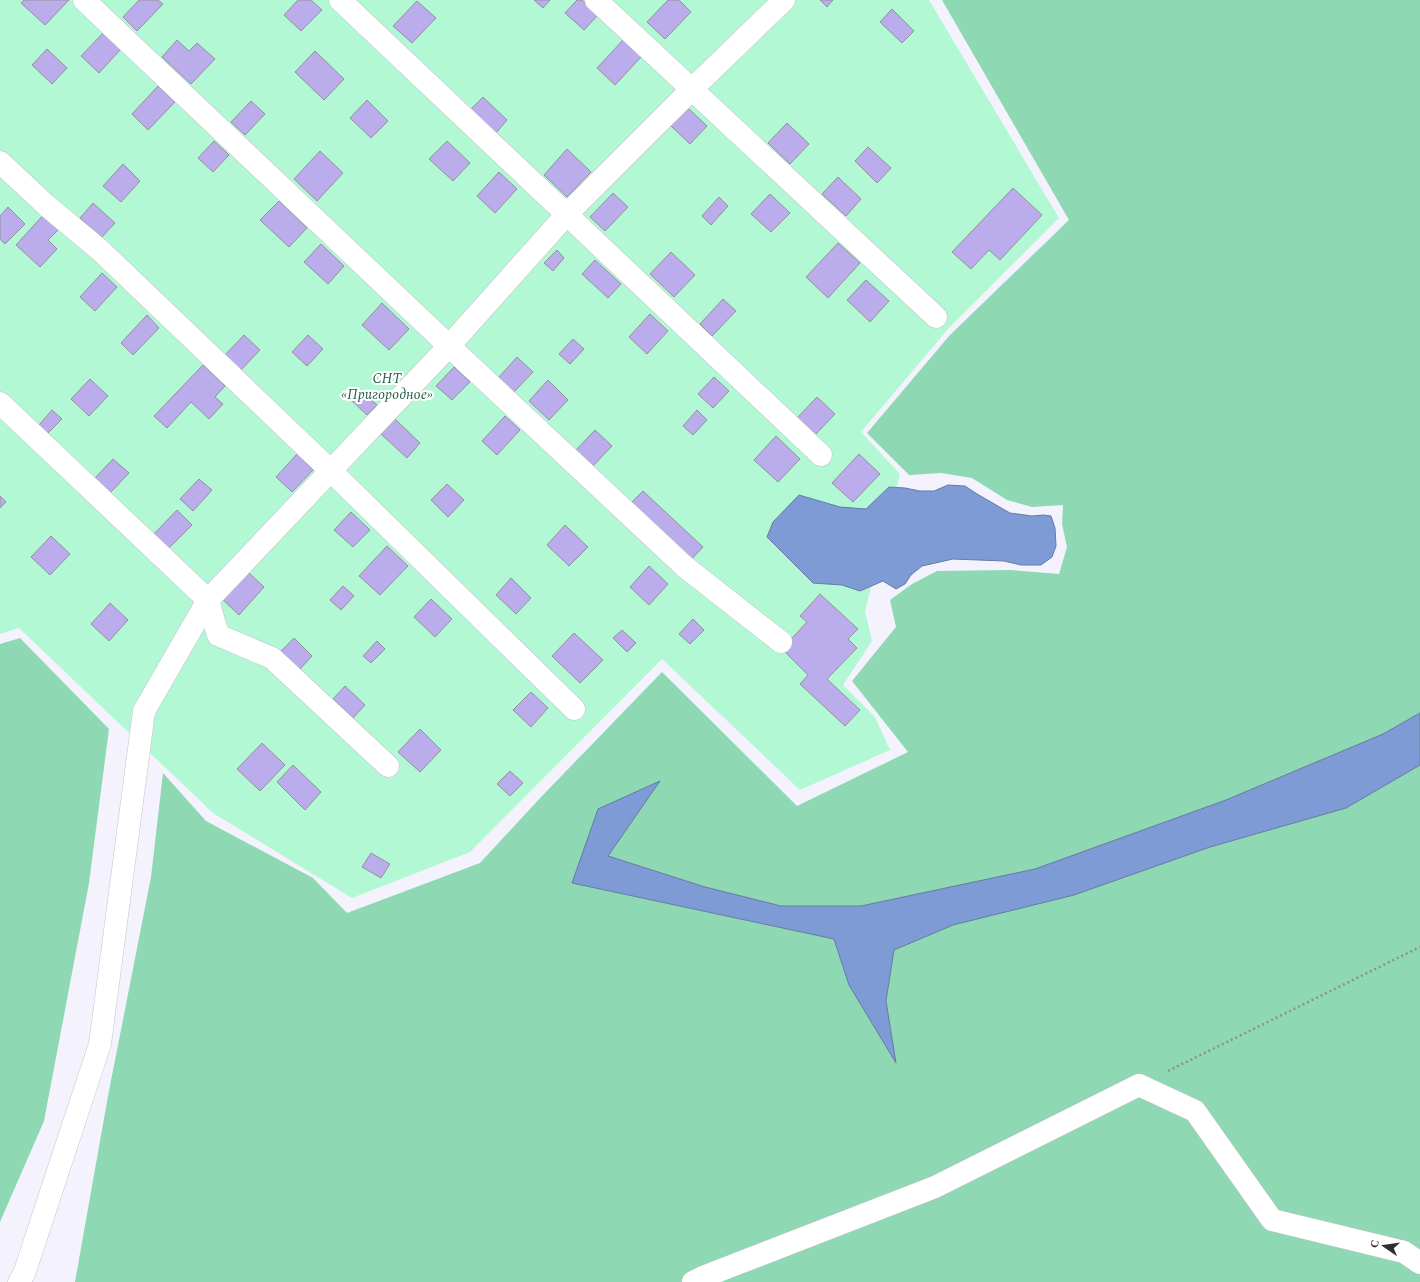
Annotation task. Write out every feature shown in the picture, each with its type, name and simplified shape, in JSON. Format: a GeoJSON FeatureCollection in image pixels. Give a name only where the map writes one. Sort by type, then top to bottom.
{"type":"FeatureCollection","features":[{"type":"Feature","properties":{"kind":"street"},"geometry":{"type":"LineString","coordinates":[[84,0],[449,346],[684,566],[781,642]]}},
{"type":"Feature","properties":{"kind":"street"},"geometry":{"type":"LineString","coordinates":[[340,0],[821,455]]}},
{"type":"Feature","properties":{"kind":"street"},"geometry":{"type":"LineString","coordinates":[[596,0],[936,317]]}},
{"type":"Feature","properties":{"kind":"street"},"geometry":{"type":"LineString","coordinates":[[19,1282],[24,1274],[100,1044],[144,711],[208,600],[449,346],[567,214],[691,90],[784,0]]}},
{"type":"Feature","properties":{"kind":"street"},"geometry":{"type":"LineString","coordinates":[[0,162],[46,205],[102,252],[331,471],[574,709]]}},
{"type":"Feature","properties":{"kind":"street"},"geometry":{"type":"LineString","coordinates":[[0,403],[208,600],[218,634],[272,658],[388,766]]}},
{"type":"Feature","properties":{"kind":"street"},"geometry":{"type":"LineString","coordinates":[[693,1282],[935,1187],[1139,1085],[1195,1111],[1272,1220],[1404,1252],[1420,1263]]}},
{"type":"Feature","properties":{"kind":"path"},"geometry":{"type":"LineString","coordinates":[[1139,1085],[1420,947]]}},
{"type":"Feature","properties":{"kind":"green space","name":"СНТ «Пригородное»"},"geometry":{"type":"Polygon","coordinates":[[[0,0],[929,0],[1059,218],[948,329],[861,432],[900,474],[865,611],[872,641],[843,685],[875,717],[890,750],[800,790],[662,659],[470,852],[352,898],[213,813],[19,628],[0,634],[0,0]]]}},
{"type":"Feature","properties":{"kind":"green space"},"geometry":{"type":"Polygon","coordinates":[[[942,0],[1420,0],[1420,1282],[75,1282],[108,1096],[151,877],[163,773],[206,821],[313,878],[347,913],[480,863],[542,796],[662,672],[797,806],[908,752],[852,681],[896,627],[890,600],[912,584],[937,571],[1011,570],[1059,574],[1067,547],[1062,524],[1063,505],[1032,507],[1007,500],[972,478],[941,473],[909,475],[867,433],[950,335],[1069,220],[942,0]]]}},
{"type":"Feature","properties":{"kind":"green space"},"geometry":{"type":"Polygon","coordinates":[[[20,638],[109,729],[89,883],[44,1121],[0,1222],[0,644],[20,638]]]}},
{"type":"Feature","properties":{"kind":"water"},"geometry":{"type":"Polygon","coordinates":[[[948,485],[965,486],[1010,513],[1032,516],[1051,516],[1055,528],[1056,546],[1052,557],[1041,565],[1021,565],[1004,561],[953,559],[922,566],[911,575],[905,584],[896,589],[883,581],[860,591],[842,585],[813,583],[767,537],[773,522],[799,495],[840,507],[866,509],[889,487],[920,491],[934,491],[948,485]]]}},
{"type":"Feature","properties":{"kind":"water"},"geometry":{"type":"Polygon","coordinates":[[[1420,713],[1420,765],[1346,808],[1210,847],[1074,895],[953,925],[894,950],[886,1001],[896,1063],[849,985],[834,939],[572,883],[598,809],[660,781],[608,856],[705,887],[781,906],[861,906],[1035,869],[1226,800],[1383,734],[1420,713]]]}},
{"type":"Feature","properties":{"kind":"building"},"geometry":{"type":"Polygon","coordinates":[[[24,0],[69,0],[45,25],[21,3],[24,0]]]}},
{"type":"Feature","properties":{"kind":"building"},"geometry":{"type":"Polygon","coordinates":[[[139,0],[158,0],[163,4],[137,31],[123,17],[139,0]]]}},
{"type":"Feature","properties":{"kind":"building"},"geometry":{"type":"Polygon","coordinates":[[[298,0],[311,0],[322,10],[301,31],[284,15],[298,0]]]}},
{"type":"Feature","properties":{"kind":"building"},"geometry":{"type":"Polygon","coordinates":[[[534,0],[550,0],[543,8],[534,0]]]}},
{"type":"Feature","properties":{"kind":"building"},"geometry":{"type":"Polygon","coordinates":[[[577,0],[582,0],[598,15],[584,30],[565,13],[577,0]]]}},
{"type":"Feature","properties":{"kind":"building"},"geometry":{"type":"Polygon","coordinates":[[[668,0],[679,0],[691,12],[665,39],[647,22],[668,0]]]}},
{"type":"Feature","properties":{"kind":"building"},"geometry":{"type":"Polygon","coordinates":[[[820,0],[833,0],[827,7],[820,0]]]}},
{"type":"Feature","properties":{"kind":"building"},"geometry":{"type":"Polygon","coordinates":[[[417,1],[436,18],[412,43],[393,26],[417,1]]]}},
{"type":"Feature","properties":{"kind":"building"},"geometry":{"type":"Polygon","coordinates":[[[892,9],[914,31],[902,43],[880,22],[892,9]]]}},
{"type":"Feature","properties":{"kind":"building"},"geometry":{"type":"Polygon","coordinates":[[[104,32],[121,49],[99,73],[81,56],[104,32]]]}},
{"type":"Feature","properties":{"kind":"building"},"geometry":{"type":"Polygon","coordinates":[[[624,39],[642,56],[615,85],[597,68],[624,39]]]}},
{"type":"Feature","properties":{"kind":"building"},"geometry":{"type":"Polygon","coordinates":[[[177,40],[189,51],[197,43],[215,59],[191,84],[162,57],[177,40]]]}},
{"type":"Feature","properties":{"kind":"building"},"geometry":{"type":"Polygon","coordinates":[[[47,49],[67,68],[52,84],[32,65],[47,49]]]}},
{"type":"Feature","properties":{"kind":"building"},"geometry":{"type":"Polygon","coordinates":[[[315,51],[344,79],[324,100],[295,72],[315,51]]]}},
{"type":"Feature","properties":{"kind":"building"},"geometry":{"type":"Polygon","coordinates":[[[158,86],[175,102],[148,130],[132,114],[158,86]]]}},
{"type":"Feature","properties":{"kind":"building"},"geometry":{"type":"Polygon","coordinates":[[[483,97],[507,120],[496,133],[471,109],[483,97]]]}},
{"type":"Feature","properties":{"kind":"building"},"geometry":{"type":"Polygon","coordinates":[[[367,100],[388,121],[371,138],[350,118],[367,100]]]}},
{"type":"Feature","properties":{"kind":"building"},"geometry":{"type":"Polygon","coordinates":[[[251,101],[265,114],[245,135],[231,122],[251,101]]]}},
{"type":"Feature","properties":{"kind":"building"},"geometry":{"type":"Polygon","coordinates":[[[688,108],[707,126],[690,144],[671,126],[688,108]]]}},
{"type":"Feature","properties":{"kind":"building"},"geometry":{"type":"Polygon","coordinates":[[[787,123],[809,144],[790,164],[768,143],[787,123]]]}},
{"type":"Feature","properties":{"kind":"building"},"geometry":{"type":"Polygon","coordinates":[[[214,141],[229,155],[213,172],[198,158],[214,141]]]}},
{"type":"Feature","properties":{"kind":"building"},"geometry":{"type":"Polygon","coordinates":[[[447,141],[470,163],[453,181],[429,159],[447,141]]]}},
{"type":"Feature","properties":{"kind":"building"},"geometry":{"type":"Polygon","coordinates":[[[868,147],[891,168],[877,183],[855,161],[868,147]]]}},
{"type":"Feature","properties":{"kind":"building"},"geometry":{"type":"Polygon","coordinates":[[[567,149],[591,172],[567,197],[544,175],[567,149]]]}},
{"type":"Feature","properties":{"kind":"building"},"geometry":{"type":"Polygon","coordinates":[[[320,151],[343,173],[317,201],[294,179],[320,151]]]}},
{"type":"Feature","properties":{"kind":"building"},"geometry":{"type":"Polygon","coordinates":[[[123,164],[140,181],[121,202],[103,186],[123,164]]]}},
{"type":"Feature","properties":{"kind":"building"},"geometry":{"type":"Polygon","coordinates":[[[499,172],[517,189],[495,213],[477,196],[499,172]]]}},
{"type":"Feature","properties":{"kind":"building"},"geometry":{"type":"Polygon","coordinates":[[[838,177],[861,199],[846,216],[822,194],[838,177]]]}},
{"type":"Feature","properties":{"kind":"building"},"geometry":{"type":"Polygon","coordinates":[[[1013,188],[1042,215],[1000,260],[989,250],[971,269],[952,252],[1013,188]]]}},
{"type":"Feature","properties":{"kind":"building"},"geometry":{"type":"Polygon","coordinates":[[[613,193],[628,207],[605,231],[590,217],[613,193]]]}},
{"type":"Feature","properties":{"kind":"building"},"geometry":{"type":"Polygon","coordinates":[[[770,194],[790,213],[771,232],[751,214],[770,194]]]}},
{"type":"Feature","properties":{"kind":"building"},"geometry":{"type":"Polygon","coordinates":[[[719,197],[728,206],[711,225],[702,216],[719,197]]]}},
{"type":"Feature","properties":{"kind":"building"},"geometry":{"type":"Polygon","coordinates":[[[279,201],[307,228],[289,247],[260,220],[279,201]]]}},
{"type":"Feature","properties":{"kind":"building"},"geometry":{"type":"Polygon","coordinates":[[[93,203],[115,223],[101,238],[80,218],[93,203]]]}},
{"type":"Feature","properties":{"kind":"building"},"geometry":{"type":"Polygon","coordinates":[[[8,207],[25,224],[5,244],[0,239],[0,216],[8,207]]]}},
{"type":"Feature","properties":{"kind":"building"},"geometry":{"type":"Polygon","coordinates":[[[46,212],[61,227],[48,240],[57,249],[40,267],[16,245],[46,212]]]}},
{"type":"Feature","properties":{"kind":"building"},"geometry":{"type":"Polygon","coordinates":[[[838,243],[860,263],[828,298],[806,277],[838,243]]]}},
{"type":"Feature","properties":{"kind":"building"},"geometry":{"type":"Polygon","coordinates":[[[321,244],[344,266],[328,284],[304,262],[321,244]]]}},
{"type":"Feature","properties":{"kind":"building"},"geometry":{"type":"Polygon","coordinates":[[[557,250],[564,258],[553,271],[544,263],[557,250]]]}},
{"type":"Feature","properties":{"kind":"building"},"geometry":{"type":"Polygon","coordinates":[[[671,252],[695,275],[674,297],[650,274],[671,252]]]}},
{"type":"Feature","properties":{"kind":"building"},"geometry":{"type":"Polygon","coordinates":[[[595,260],[621,284],[608,298],[582,274],[595,260]]]}},
{"type":"Feature","properties":{"kind":"building"},"geometry":{"type":"Polygon","coordinates":[[[102,273],[117,287],[95,311],[80,297],[102,273]]]}},
{"type":"Feature","properties":{"kind":"building"},"geometry":{"type":"Polygon","coordinates":[[[866,280],[889,301],[870,322],[847,300],[866,280]]]}},
{"type":"Feature","properties":{"kind":"building"},"geometry":{"type":"Polygon","coordinates":[[[723,299],[736,311],[712,336],[700,324],[723,299]]]}},
{"type":"Feature","properties":{"kind":"building"},"geometry":{"type":"Polygon","coordinates":[[[382,303],[409,329],[389,350],[362,325],[382,303]]]}},
{"type":"Feature","properties":{"kind":"building"},"geometry":{"type":"Polygon","coordinates":[[[650,314],[668,331],[647,354],[629,337],[650,314]]]}},
{"type":"Feature","properties":{"kind":"building"},"geometry":{"type":"Polygon","coordinates":[[[147,315],[159,328],[133,355],[121,343],[147,315]]]}},
{"type":"Feature","properties":{"kind":"building"},"geometry":{"type":"Polygon","coordinates":[[[244,335],[260,350],[241,370],[225,355],[244,335]]]}},
{"type":"Feature","properties":{"kind":"building"},"geometry":{"type":"Polygon","coordinates":[[[308,335],[323,349],[307,366],[292,352],[308,335]]]}},
{"type":"Feature","properties":{"kind":"building"},"geometry":{"type":"Polygon","coordinates":[[[573,339],[584,349],[570,364],[559,354],[573,339]]]}},
{"type":"Feature","properties":{"kind":"building"},"geometry":{"type":"Polygon","coordinates":[[[517,357],[533,372],[514,392],[499,377],[517,357]]]}},
{"type":"Feature","properties":{"kind":"building"},"geometry":{"type":"Polygon","coordinates":[[[203,365],[225,386],[215,397],[223,404],[209,419],[191,402],[167,428],[154,416],[203,365]]]}},
{"type":"Feature","properties":{"kind":"building"},"geometry":{"type":"Polygon","coordinates":[[[454,367],[470,382],[452,400],[436,386],[454,367]]]}},
{"type":"Feature","properties":{"kind":"building"},"geometry":{"type":"Polygon","coordinates":[[[714,377],[729,391],[713,408],[698,394],[714,377]]]}},
{"type":"Feature","properties":{"kind":"building"},"geometry":{"type":"Polygon","coordinates":[[[90,379],[108,396],[89,416],[71,399],[90,379]]]}},
{"type":"Feature","properties":{"kind":"building"},"geometry":{"type":"Polygon","coordinates":[[[548,380],[568,400],[549,420],[529,401],[548,380]]]}},
{"type":"Feature","properties":{"kind":"building"},"geometry":{"type":"Polygon","coordinates":[[[361,390],[377,405],[367,415],[351,400],[361,390]]]}},
{"type":"Feature","properties":{"kind":"building"},"geometry":{"type":"Polygon","coordinates":[[[817,397],[835,414],[814,436],[796,419],[817,397]]]}},
{"type":"Feature","properties":{"kind":"building"},"geometry":{"type":"Polygon","coordinates":[[[52,410],[62,419],[48,433],[39,425],[52,410]]]}},
{"type":"Feature","properties":{"kind":"building"},"geometry":{"type":"Polygon","coordinates":[[[697,410],[707,420],[693,435],[683,426],[697,410]]]}},
{"type":"Feature","properties":{"kind":"building"},"geometry":{"type":"Polygon","coordinates":[[[505,416],[520,430],[497,455],[482,441],[505,416]]]}},
{"type":"Feature","properties":{"kind":"building"},"geometry":{"type":"Polygon","coordinates":[[[395,419],[420,443],[407,458],[381,434],[395,419]]]}},
{"type":"Feature","properties":{"kind":"building"},"geometry":{"type":"Polygon","coordinates":[[[595,430],[612,446],[592,467],[575,451],[595,430]]]}},
{"type":"Feature","properties":{"kind":"building"},"geometry":{"type":"Polygon","coordinates":[[[776,436],[800,459],[778,482],[754,460],[776,436]]]}},
{"type":"Feature","properties":{"kind":"building"},"geometry":{"type":"Polygon","coordinates":[[[297,454],[313,470],[292,492],[276,477],[297,454]]]}},
{"type":"Feature","properties":{"kind":"building"},"geometry":{"type":"Polygon","coordinates":[[[859,454],[880,474],[853,502],[832,483],[859,454]]]}},
{"type":"Feature","properties":{"kind":"building"},"geometry":{"type":"Polygon","coordinates":[[[113,459],[129,473],[110,493],[95,478],[113,459]]]}},
{"type":"Feature","properties":{"kind":"building"},"geometry":{"type":"Polygon","coordinates":[[[199,479],[212,490],[193,511],[180,499],[199,479]]]}},
{"type":"Feature","properties":{"kind":"building"},"geometry":{"type":"Polygon","coordinates":[[[447,484],[464,500],[448,517],[431,500],[447,484]]]}},
{"type":"Feature","properties":{"kind":"building"},"geometry":{"type":"Polygon","coordinates":[[[643,491],[703,547],[688,563],[628,506],[643,491]]]}},
{"type":"Feature","properties":{"kind":"building"},"geometry":{"type":"Polygon","coordinates":[[[0,496],[6,502],[0,508],[0,496]]]}},
{"type":"Feature","properties":{"kind":"building"},"geometry":{"type":"Polygon","coordinates":[[[177,510],[192,525],[168,549],[153,535],[177,510]]]}},
{"type":"Feature","properties":{"kind":"building"},"geometry":{"type":"Polygon","coordinates":[[[351,512],[370,530],[353,547],[334,530],[351,512]]]}},
{"type":"Feature","properties":{"kind":"building"},"geometry":{"type":"Polygon","coordinates":[[[565,525],[588,547],[569,566],[547,545],[565,525]]]}},
{"type":"Feature","properties":{"kind":"building"},"geometry":{"type":"Polygon","coordinates":[[[51,536],[70,554],[50,575],[31,557],[51,536]]]}},
{"type":"Feature","properties":{"kind":"building"},"geometry":{"type":"Polygon","coordinates":[[[387,546],[408,566],[380,595],[359,576],[387,546]]]}},
{"type":"Feature","properties":{"kind":"building"},"geometry":{"type":"Polygon","coordinates":[[[649,566],[668,584],[649,605],[630,587],[649,566]]]}},
{"type":"Feature","properties":{"kind":"building"},"geometry":{"type":"Polygon","coordinates":[[[248,572],[264,587],[239,615],[222,599],[248,572]]]}},
{"type":"Feature","properties":{"kind":"building"},"geometry":{"type":"Polygon","coordinates":[[[511,578],[531,598],[516,614],[496,595],[511,578]]]}},
{"type":"Feature","properties":{"kind":"building"},"geometry":{"type":"Polygon","coordinates":[[[343,586],[354,596],[341,610],[330,600],[343,586]]]}},
{"type":"Feature","properties":{"kind":"building"},"geometry":{"type":"Polygon","coordinates":[[[820,594],[858,629],[848,639],[857,648],[827,679],[860,710],[845,726],[800,684],[808,675],[782,649],[807,622],[800,616],[820,594]]]}},
{"type":"Feature","properties":{"kind":"building"},"geometry":{"type":"Polygon","coordinates":[[[431,599],[452,619],[435,637],[414,617],[431,599]]]}},
{"type":"Feature","properties":{"kind":"building"},"geometry":{"type":"Polygon","coordinates":[[[110,603],[128,620],[109,641],[91,624],[110,603]]]}},
{"type":"Feature","properties":{"kind":"building"},"geometry":{"type":"Polygon","coordinates":[[[693,619],[704,630],[690,644],[679,634],[693,619]]]}},
{"type":"Feature","properties":{"kind":"building"},"geometry":{"type":"Polygon","coordinates":[[[622,630],[636,643],[627,652],[613,638],[622,630]]]}},
{"type":"Feature","properties":{"kind":"building"},"geometry":{"type":"Polygon","coordinates":[[[574,633],[603,660],[580,683],[552,656],[574,633]]]}},
{"type":"Feature","properties":{"kind":"building"},"geometry":{"type":"Polygon","coordinates":[[[294,638],[312,656],[300,669],[281,651],[294,638]]]}},
{"type":"Feature","properties":{"kind":"building"},"geometry":{"type":"Polygon","coordinates":[[[377,641],[385,649],[371,663],[363,656],[377,641]]]}},
{"type":"Feature","properties":{"kind":"building"},"geometry":{"type":"Polygon","coordinates":[[[345,686],[365,705],[353,718],[333,699],[345,686]]]}},
{"type":"Feature","properties":{"kind":"building"},"geometry":{"type":"Polygon","coordinates":[[[531,692],[548,708],[531,727],[513,710],[531,692]]]}},
{"type":"Feature","properties":{"kind":"building"},"geometry":{"type":"Polygon","coordinates":[[[420,729],[441,750],[420,772],[398,752],[420,729]]]}},
{"type":"Feature","properties":{"kind":"building"},"geometry":{"type":"Polygon","coordinates":[[[262,743],[285,765],[260,791],[237,769],[262,743]]]}},
{"type":"Feature","properties":{"kind":"building"},"geometry":{"type":"Polygon","coordinates":[[[293,765],[321,792],[305,810],[277,782],[293,765]]]}},
{"type":"Feature","properties":{"kind":"building"},"geometry":{"type":"Polygon","coordinates":[[[510,771],[523,783],[510,796],[497,784],[510,771]]]}},
{"type":"Feature","properties":{"kind":"building"},"geometry":{"type":"Polygon","coordinates":[[[371,853],[390,864],[381,878],[362,867],[371,853]]]}}]}
